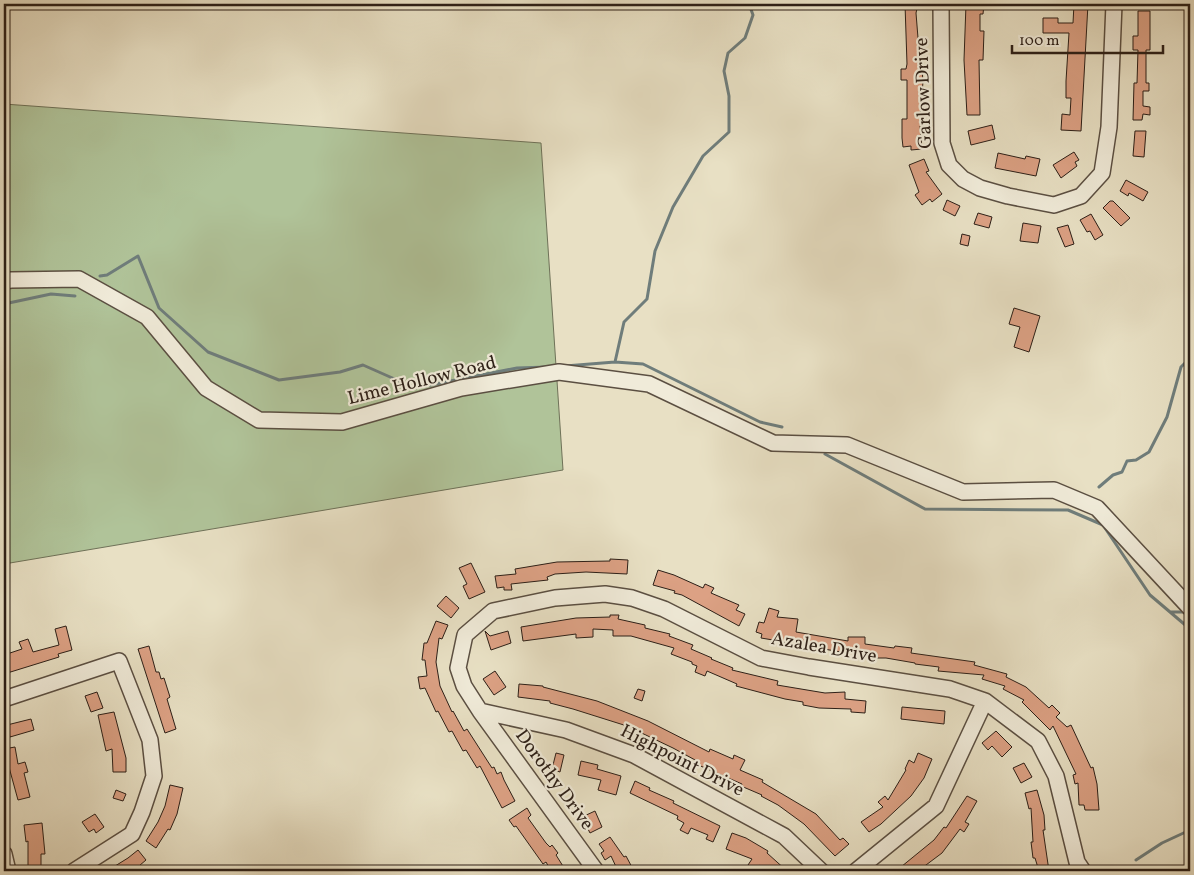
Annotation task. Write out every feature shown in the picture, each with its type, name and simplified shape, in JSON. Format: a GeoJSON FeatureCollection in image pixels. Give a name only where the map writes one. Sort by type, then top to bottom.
{"type":"FeatureCollection","features":[{"type":"Feature","properties":{"kind":"street","name":"Garlow Drive"},"geometry":{"type":"LineString","coordinates":[[941,4],[942,143],[949,165],[963,179],[980,188],[1008,196],[1054,205],[1081,196],[1102,173],[1109,127],[1114,4]]}},
{"type":"Feature","properties":{"kind":"street","name":"Lime Hollow Road"},"geometry":{"type":"LineString","coordinates":[[4,281],[79,279],[147,317],[206,388],[259,420],[342,422],[460,388],[559,372],[649,384],[773,443],[847,444],[962,492],[1054,490],[1097,508],[1190,608]]}},
{"type":"Feature","properties":{"kind":"street","name":"Azalea Drive"},"geometry":{"type":"LineString","coordinates":[[480,711],[464,686],[458,668],[465,635],[493,611],[555,598],[605,594],[632,598],[664,609],[761,658],[809,668],[950,689],[985,701],[1038,741],[1056,776],[1076,862],[1083,871]]}},
{"type":"Feature","properties":{"kind":"street"},"geometry":{"type":"LineString","coordinates":[[4,699],[120,661],[150,740],[154,776],[142,812],[132,834],[74,871]]}},
{"type":"Feature","properties":{"kind":"street"},"geometry":{"type":"LineString","coordinates":[[856,871],[936,806],[985,701]]}},
{"type":"Feature","properties":{"kind":"street","name":"Dorothy Drive"},"geometry":{"type":"LineString","coordinates":[[480,711],[596,871]]}},
{"type":"Feature","properties":{"kind":"street","name":"Highpoint Drive"},"geometry":{"type":"LineString","coordinates":[[480,711],[566,730],[634,755],[784,836],[821,871]]}},
{"type":"Feature","properties":{"kind":"street"},"geometry":{"type":"LineString","coordinates":[[4,854],[8,871]]}},
{"type":"Feature","properties":{"kind":"green space"},"geometry":{"type":"Polygon","coordinates":[[[4,104],[541,143],[563,470],[4,564],[4,104]]]}},
{"type":"Feature","properties":{"kind":"building"},"geometry":{"type":"Polygon","coordinates":[[[905,4],[918,4],[916,13],[918,38],[919,44],[922,44],[923,82],[922,93],[920,93],[920,126],[922,149],[911,150],[911,146],[903,147],[902,138],[902,119],[907,119],[907,80],[901,80],[901,69],[906,69],[907,64],[905,4]]]}},
{"type":"Feature","properties":{"kind":"building"},"geometry":{"type":"Polygon","coordinates":[[[966,4],[984,4],[983,14],[980,14],[980,31],[984,31],[983,60],[979,60],[980,115],[967,115],[964,60],[966,4]]]}},
{"type":"Feature","properties":{"kind":"building"},"geometry":{"type":"Polygon","coordinates":[[[1074,4],[1088,4],[1081,131],[1061,130],[1062,114],[1070,115],[1071,98],[1066,98],[1069,33],[1043,33],[1043,18],[1058,18],[1058,23],[1073,23],[1074,4]]]}},
{"type":"Feature","properties":{"kind":"building"},"geometry":{"type":"Polygon","coordinates":[[[1138,11],[1150,11],[1150,50],[1146,50],[1146,83],[1149,83],[1149,91],[1143,91],[1143,106],[1150,107],[1150,115],[1143,114],[1142,120],[1133,120],[1134,83],[1137,83],[1138,50],[1133,50],[1133,36],[1138,36],[1138,11]]]}},
{"type":"Feature","properties":{"kind":"building"},"geometry":{"type":"Polygon","coordinates":[[[992,125],[995,139],[971,145],[968,131],[992,125]]]}},
{"type":"Feature","properties":{"kind":"building"},"geometry":{"type":"Polygon","coordinates":[[[1135,131],[1146,131],[1144,157],[1133,156],[1135,131]]]}},
{"type":"Feature","properties":{"kind":"building"},"geometry":{"type":"Polygon","coordinates":[[[1074,152],[1079,160],[1075,162],[1077,166],[1061,178],[1053,165],[1074,152]]]}},
{"type":"Feature","properties":{"kind":"building"},"geometry":{"type":"Polygon","coordinates":[[[998,153],[1025,159],[1026,156],[1040,159],[1036,176],[995,168],[998,153]]]}},
{"type":"Feature","properties":{"kind":"building"},"geometry":{"type":"Polygon","coordinates":[[[924,159],[929,171],[926,172],[942,194],[932,202],[930,199],[922,205],[915,195],[919,192],[909,165],[924,159]]]}},
{"type":"Feature","properties":{"kind":"building"},"geometry":{"type":"Polygon","coordinates":[[[1126,180],[1148,192],[1143,201],[1129,193],[1128,196],[1120,191],[1126,180]]]}},
{"type":"Feature","properties":{"kind":"building"},"geometry":{"type":"Polygon","coordinates":[[[947,200],[960,206],[955,216],[943,210],[947,200]]]}},
{"type":"Feature","properties":{"kind":"building"},"geometry":{"type":"Polygon","coordinates":[[[1110,201],[1113,201],[1130,218],[1121,226],[1103,208],[1110,201]]]}},
{"type":"Feature","properties":{"kind":"building"},"geometry":{"type":"Polygon","coordinates":[[[978,213],[992,217],[989,228],[974,224],[978,213]]]}},
{"type":"Feature","properties":{"kind":"building"},"geometry":{"type":"Polygon","coordinates":[[[1091,214],[1103,235],[1095,240],[1090,231],[1087,232],[1080,220],[1091,214]]]}},
{"type":"Feature","properties":{"kind":"building"},"geometry":{"type":"Polygon","coordinates":[[[1023,223],[1041,226],[1038,243],[1020,241],[1023,223]]]}},
{"type":"Feature","properties":{"kind":"building"},"geometry":{"type":"Polygon","coordinates":[[[1068,225],[1074,244],[1065,247],[1057,228],[1068,225]]]}},
{"type":"Feature","properties":{"kind":"building"},"geometry":{"type":"Polygon","coordinates":[[[962,234],[970,236],[968,246],[960,244],[962,234]]]}},
{"type":"Feature","properties":{"kind":"building"},"geometry":{"type":"Polygon","coordinates":[[[1014,308],[1040,316],[1029,352],[1014,347],[1020,327],[1009,324],[1014,308]]]}},
{"type":"Feature","properties":{"kind":"building"},"geometry":{"type":"Polygon","coordinates":[[[610,559],[628,560],[627,574],[586,572],[555,574],[547,577],[548,580],[511,584],[512,590],[504,590],[504,587],[497,588],[495,576],[516,574],[515,569],[557,562],[610,561],[610,559]]]}},
{"type":"Feature","properties":{"kind":"building"},"geometry":{"type":"Polygon","coordinates":[[[471,563],[485,592],[469,599],[463,586],[467,584],[459,568],[471,563]]]}},
{"type":"Feature","properties":{"kind":"building"},"geometry":{"type":"Polygon","coordinates":[[[658,570],[703,588],[705,584],[714,588],[711,593],[739,605],[736,610],[745,614],[739,626],[682,595],[674,593],[675,591],[653,585],[658,570]]]}},
{"type":"Feature","properties":{"kind":"building"},"geometry":{"type":"Polygon","coordinates":[[[446,596],[459,608],[451,618],[437,606],[446,596]]]}},
{"type":"Feature","properties":{"kind":"building"},"geometry":{"type":"Polygon","coordinates":[[[769,608],[779,611],[777,617],[798,619],[796,632],[848,641],[848,637],[865,637],[865,644],[894,648],[895,646],[912,648],[911,653],[975,662],[974,665],[1007,674],[1006,677],[1026,687],[1049,708],[1052,705],[1060,713],[1056,717],[1067,727],[1071,725],[1091,768],[1093,767],[1097,784],[1099,810],[1085,810],[1084,805],[1079,805],[1078,783],[1075,784],[1073,775],[1076,774],[1053,726],[1050,730],[1022,702],[1024,700],[1003,689],[1005,686],[982,679],[984,675],[938,671],[939,667],[886,658],[872,658],[872,652],[841,652],[795,644],[794,648],[785,647],[785,642],[761,638],[762,634],[756,632],[759,622],[764,623],[769,608]]]}},
{"type":"Feature","properties":{"kind":"building"},"geometry":{"type":"Polygon","coordinates":[[[610,615],[619,615],[618,619],[645,625],[645,628],[670,634],[669,636],[693,645],[691,649],[733,668],[732,670],[778,681],[777,685],[825,693],[845,692],[845,699],[866,701],[865,713],[851,712],[851,709],[819,708],[803,705],[803,702],[736,686],[737,684],[707,671],[705,676],[695,672],[697,666],[692,664],[692,662],[671,654],[674,648],[631,636],[613,636],[613,630],[593,629],[593,637],[576,638],[576,634],[523,641],[521,627],[576,618],[610,617],[610,615]]]}},
{"type":"Feature","properties":{"kind":"building"},"geometry":{"type":"Polygon","coordinates":[[[436,621],[448,625],[442,639],[439,638],[436,662],[440,686],[452,712],[464,731],[467,729],[497,774],[501,772],[515,801],[502,808],[480,766],[477,768],[466,750],[463,751],[452,731],[449,732],[438,711],[436,712],[425,688],[420,689],[418,677],[427,676],[425,660],[422,660],[424,643],[427,643],[436,621]]]}},
{"type":"Feature","properties":{"kind":"building"},"geometry":{"type":"Polygon","coordinates":[[[66,626],[72,650],[58,654],[59,657],[4,674],[4,655],[22,649],[19,642],[28,639],[33,652],[59,645],[55,629],[66,626]]]}},
{"type":"Feature","properties":{"kind":"building"},"geometry":{"type":"Polygon","coordinates":[[[485,631],[490,636],[508,631],[511,643],[491,650],[485,631]]]}},
{"type":"Feature","properties":{"kind":"building"},"geometry":{"type":"Polygon","coordinates":[[[149,646],[156,672],[159,672],[161,679],[164,678],[170,697],[167,699],[176,729],[165,733],[138,649],[149,646]]]}},
{"type":"Feature","properties":{"kind":"building"},"geometry":{"type":"Polygon","coordinates":[[[495,671],[506,687],[494,695],[483,679],[495,671]]]}},
{"type":"Feature","properties":{"kind":"building"},"geometry":{"type":"Polygon","coordinates":[[[519,684],[543,686],[597,701],[648,721],[709,752],[710,749],[733,759],[734,755],[745,760],[740,770],[763,780],[762,782],[816,814],[840,840],[843,838],[849,844],[835,856],[804,824],[762,795],[741,786],[742,784],[696,764],[697,761],[627,726],[550,703],[550,701],[518,697],[519,684]]]}},
{"type":"Feature","properties":{"kind":"building"},"geometry":{"type":"Polygon","coordinates":[[[638,689],[645,691],[642,701],[634,698],[638,689]]]}},
{"type":"Feature","properties":{"kind":"building"},"geometry":{"type":"Polygon","coordinates":[[[97,692],[103,708],[91,712],[85,696],[97,692]]]}},
{"type":"Feature","properties":{"kind":"building"},"geometry":{"type":"Polygon","coordinates":[[[902,707],[945,711],[944,724],[901,719],[902,707]]]}},
{"type":"Feature","properties":{"kind":"building"},"geometry":{"type":"Polygon","coordinates":[[[114,712],[126,758],[126,772],[113,772],[112,749],[106,751],[98,715],[114,712]]]}},
{"type":"Feature","properties":{"kind":"building"},"geometry":{"type":"Polygon","coordinates":[[[31,719],[34,730],[10,737],[7,725],[31,719]]]}},
{"type":"Feature","properties":{"kind":"building"},"geometry":{"type":"Polygon","coordinates":[[[996,731],[1012,747],[1002,757],[992,746],[988,750],[982,743],[996,731]]]}},
{"type":"Feature","properties":{"kind":"building"},"geometry":{"type":"Polygon","coordinates":[[[15,747],[18,764],[25,762],[28,772],[24,773],[30,797],[18,800],[4,749],[15,747]]]}},
{"type":"Feature","properties":{"kind":"building"},"geometry":{"type":"Polygon","coordinates":[[[556,753],[564,755],[560,772],[552,769],[556,753]]]}},
{"type":"Feature","properties":{"kind":"building"},"geometry":{"type":"Polygon","coordinates":[[[918,753],[932,759],[924,778],[911,796],[881,824],[869,832],[861,822],[883,807],[878,802],[885,796],[888,800],[906,770],[909,760],[914,763],[918,753]]]}},
{"type":"Feature","properties":{"kind":"building"},"geometry":{"type":"Polygon","coordinates":[[[581,761],[598,765],[597,769],[621,776],[616,795],[598,790],[601,780],[578,775],[581,761]]]}},
{"type":"Feature","properties":{"kind":"building"},"geometry":{"type":"Polygon","coordinates":[[[1024,763],[1032,777],[1021,783],[1013,768],[1024,763]]]}},
{"type":"Feature","properties":{"kind":"building"},"geometry":{"type":"Polygon","coordinates":[[[635,781],[650,788],[649,790],[674,801],[673,803],[720,826],[713,842],[706,839],[708,835],[691,828],[688,834],[680,830],[684,823],[677,819],[678,816],[630,793],[635,781]]]}},
{"type":"Feature","properties":{"kind":"building"},"geometry":{"type":"Polygon","coordinates":[[[170,785],[183,788],[177,814],[170,830],[168,829],[156,848],[146,841],[165,806],[170,785]]]}},
{"type":"Feature","properties":{"kind":"building"},"geometry":{"type":"Polygon","coordinates":[[[116,790],[126,794],[123,801],[113,798],[116,790]]]}},
{"type":"Feature","properties":{"kind":"building"},"geometry":{"type":"Polygon","coordinates":[[[1037,790],[1044,815],[1045,830],[1043,830],[1049,871],[1039,871],[1035,858],[1033,858],[1031,808],[1029,809],[1025,793],[1037,790]]]}},
{"type":"Feature","properties":{"kind":"building"},"geometry":{"type":"Polygon","coordinates":[[[967,796],[977,801],[965,822],[969,824],[964,832],[960,829],[942,853],[918,871],[896,871],[934,840],[944,827],[946,828],[967,796]]]}},
{"type":"Feature","properties":{"kind":"building"},"geometry":{"type":"Polygon","coordinates":[[[527,808],[531,815],[528,818],[546,843],[550,847],[552,845],[558,853],[556,855],[566,871],[551,871],[546,862],[543,864],[516,826],[514,827],[509,820],[527,808]]]}},
{"type":"Feature","properties":{"kind":"building"},"geometry":{"type":"Polygon","coordinates":[[[595,811],[602,827],[590,833],[582,817],[595,811]]]}},
{"type":"Feature","properties":{"kind":"building"},"geometry":{"type":"Polygon","coordinates":[[[95,814],[104,827],[96,833],[94,829],[89,832],[82,822],[95,814]]]}},
{"type":"Feature","properties":{"kind":"building"},"geometry":{"type":"Polygon","coordinates":[[[42,823],[45,854],[41,854],[41,867],[28,867],[28,841],[26,842],[24,825],[42,823]]]}},
{"type":"Feature","properties":{"kind":"building"},"geometry":{"type":"Polygon","coordinates":[[[732,833],[746,838],[768,851],[767,853],[787,871],[766,871],[759,865],[757,869],[748,865],[752,859],[726,849],[732,833]]]}},
{"type":"Feature","properties":{"kind":"building"},"geometry":{"type":"Polygon","coordinates":[[[610,837],[624,857],[626,856],[634,871],[618,871],[611,856],[605,860],[601,853],[604,851],[599,844],[610,837]]]}},
{"type":"Feature","properties":{"kind":"building"},"geometry":{"type":"Polygon","coordinates":[[[138,850],[146,860],[133,871],[107,871],[128,858],[138,850]]]}},
{"type":"Feature","properties":{"kind":"waterway"},"geometry":{"type":"LineString","coordinates":[[615,362],[624,322],[647,299],[655,251],[673,207],[703,156],[729,132],[729,96],[724,71],[728,53],[745,38],[753,15],[749,4]]}},
{"type":"Feature","properties":{"kind":"waterway"},"geometry":{"type":"LineString","coordinates":[[100,276],[107,275],[138,256],[159,308],[208,352],[279,380],[340,372],[363,365],[415,388],[517,368],[548,367]]}},
{"type":"Feature","properties":{"kind":"waterway"},"geometry":{"type":"LineString","coordinates":[[4,304],[51,294],[75,296]]}},
{"type":"Feature","properties":{"kind":"waterway"},"geometry":{"type":"LineString","coordinates":[[1099,487],[1113,475],[1122,472],[1127,461],[1136,460],[1149,452],[1167,417],[1181,367],[1190,358]]}},
{"type":"Feature","properties":{"kind":"waterway"},"geometry":{"type":"LineString","coordinates":[[565,366],[615,362],[643,364],[760,422],[782,427]]}},
{"type":"Feature","properties":{"kind":"waterway"},"geometry":{"type":"LineString","coordinates":[[825,454],[925,509],[1068,510],[1103,525],[1150,595],[1190,629]]}},
{"type":"Feature","properties":{"kind":"waterway"},"geometry":{"type":"LineString","coordinates":[[1171,612],[1183,612]]}},
{"type":"Feature","properties":{"kind":"waterway"},"geometry":{"type":"LineString","coordinates":[[1136,860],[1162,843],[1190,830]]}}]}
